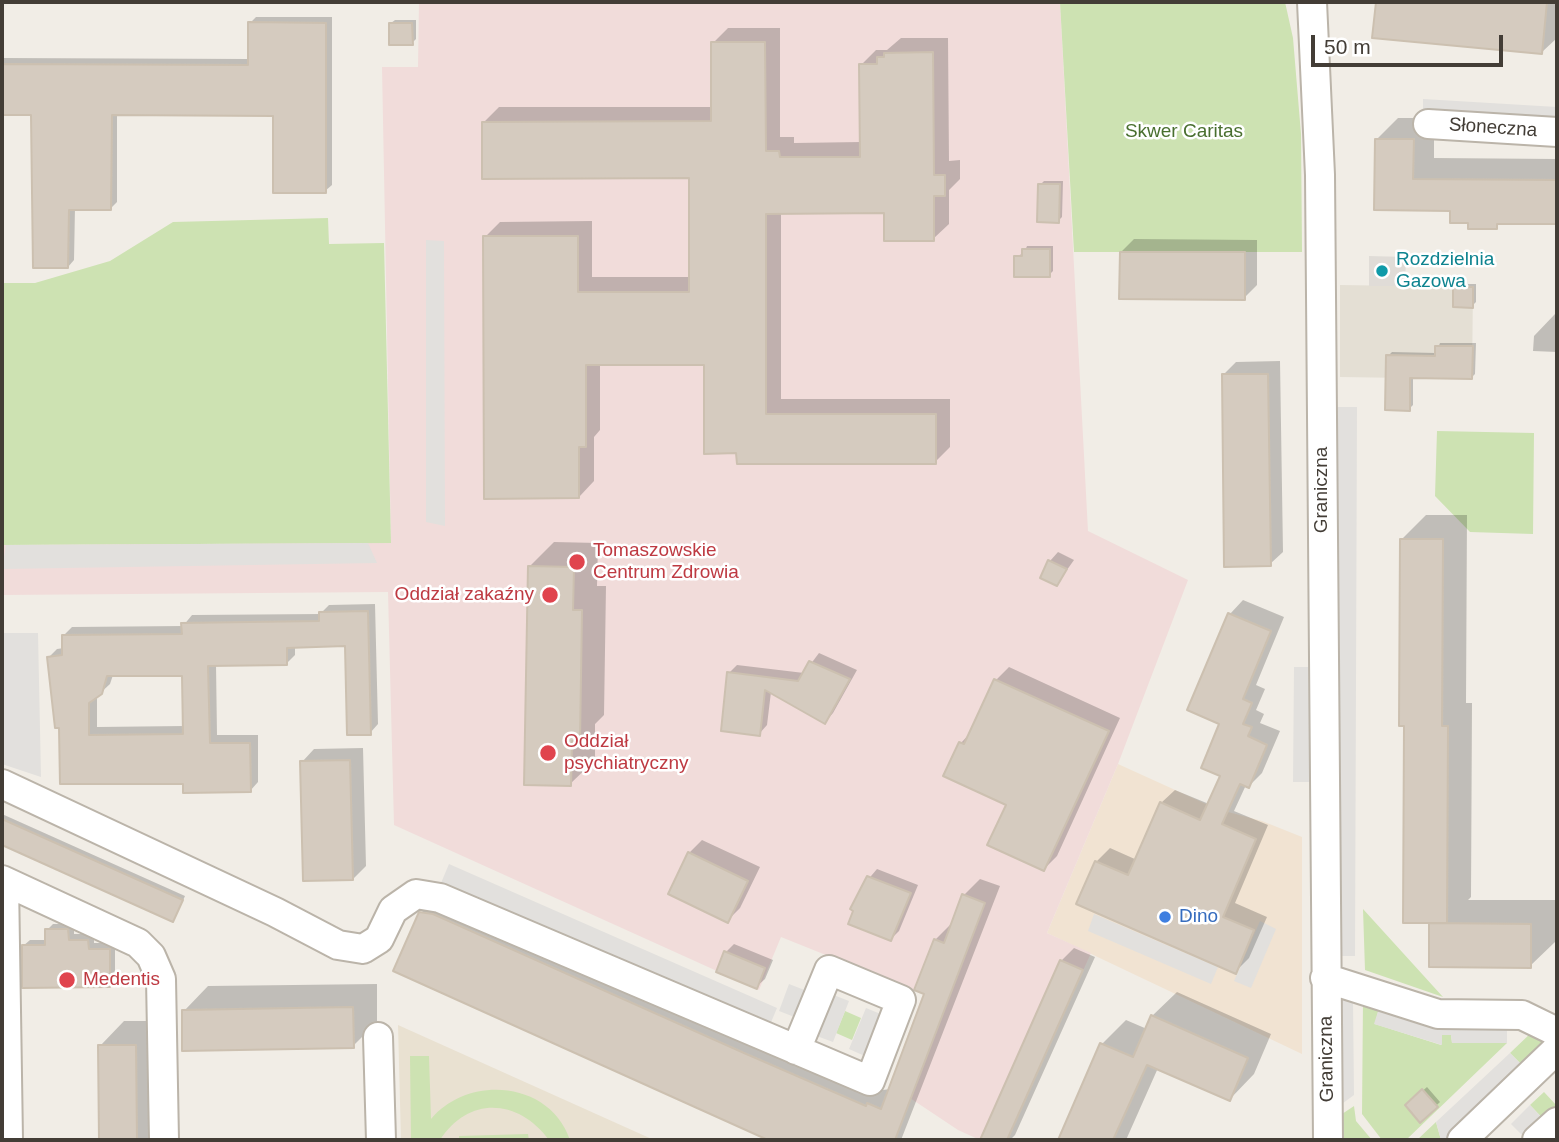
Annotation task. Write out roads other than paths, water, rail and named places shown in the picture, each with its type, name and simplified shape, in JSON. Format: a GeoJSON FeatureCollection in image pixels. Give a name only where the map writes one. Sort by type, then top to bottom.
{"type":"FeatureCollection","features":[{"type":"Feature","properties":{"kind":"street","name":"Graniczna"},"geometry":{"type":"LineString","coordinates":[[1312,2],[1320,175],[1328,1140]]}},
{"type":"Feature","properties":{"kind":"street","name":"Słoneczna"},"geometry":{"type":"LineString","coordinates":[[1428,124],[1557,132]]}},
{"type":"Feature","properties":{"kind":"street"},"geometry":{"type":"LineString","coordinates":[[2,784],[275,912],[338,945],[363,949],[379,939],[393,910],[416,894],[440,898],[796,1050]]}},
{"type":"Feature","properties":{"kind":"street"},"geometry":{"type":"LineString","coordinates":[[8,1140],[3,881],[138,943],[151,956],[161,979],[164,1140]]}},
{"type":"Feature","properties":{"kind":"street"},"geometry":{"type":"LineString","coordinates":[[1325,978],[1438,1014],[1522,1015],[1557,1032]]}},
{"type":"Feature","properties":{"kind":"street"},"geometry":{"type":"LineString","coordinates":[[378,1037],[381,1140]]}},
{"type":"Feature","properties":{"kind":"street"},"geometry":{"type":"LineString","coordinates":[[1462,1140],[1557,1049]]}},
{"type":"Feature","properties":{"kind":"street"},"geometry":{"type":"LineString","coordinates":[[1537,1140],[1557,1122]]}},
{"type":"Feature","properties":{"kind":"place","name":"Rozdzielnia Gazowa"},"geometry":{"type":"Point","coordinates":[1382,271]}},
{"type":"Feature","properties":{"kind":"place","name":"Tomaszowskie Centrum Zdrowia"},"geometry":{"type":"Point","coordinates":[577,562]}},
{"type":"Feature","properties":{"kind":"place","name":"Oddział zakaźny"},"geometry":{"type":"Point","coordinates":[550,595]}},
{"type":"Feature","properties":{"kind":"place","name":"Oddział psychiatryczny"},"geometry":{"type":"Point","coordinates":[548,753]}},
{"type":"Feature","properties":{"kind":"place","name":"Dino"},"geometry":{"type":"Point","coordinates":[1165,917]}},
{"type":"Feature","properties":{"kind":"place","name":"Medentis"},"geometry":{"type":"Point","coordinates":[67,980]}},
{"type":"Feature","properties":{"kind":"park label","name":"Skwer Caritas"},"geometry":{"type":"Point","coordinates":[1184,132]}}]}
